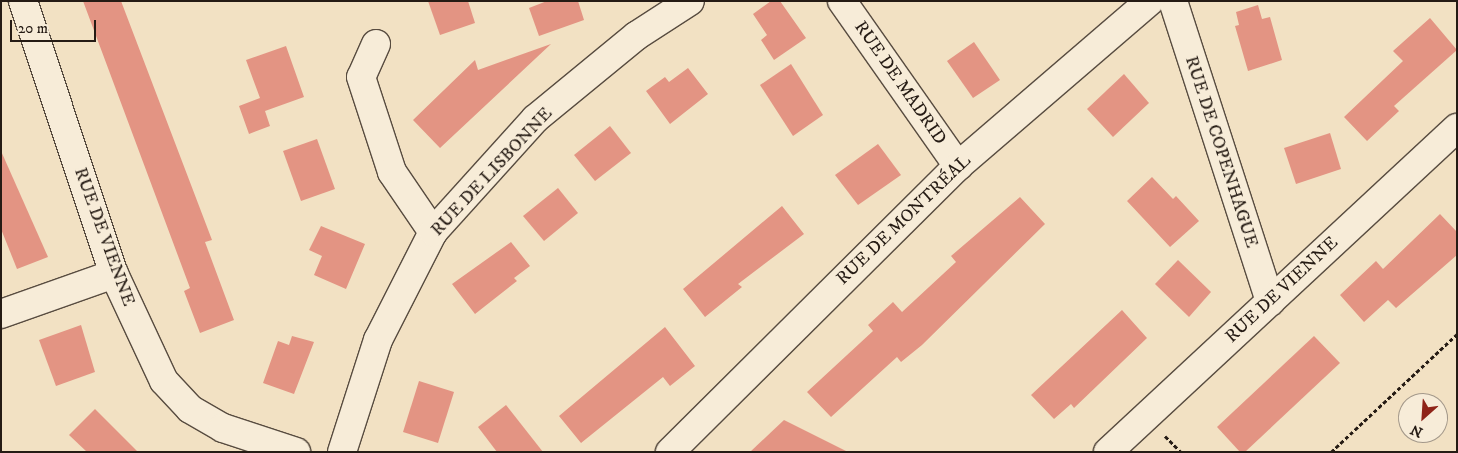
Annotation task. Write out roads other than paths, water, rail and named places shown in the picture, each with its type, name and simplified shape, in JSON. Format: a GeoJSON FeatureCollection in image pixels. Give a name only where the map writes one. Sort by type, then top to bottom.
{"type":"FeatureCollection","features":[{"type":"Feature","properties":{"kind":"street","name":"RUE DE VIENNE"},"geometry":{"type":"LineString","coordinates":[[23,1],[114,274],[164,381],[190,409],[223,428],[296,452]]}},
{"type":"Feature","properties":{"kind":"street","name":"RUE DE LISBONNE"},"geometry":{"type":"LineString","coordinates":[[342,452],[378,340],[433,232],[535,119],[636,36],[690,1]]}},
{"type":"Feature","properties":{"kind":"street","name":"RUE DE MADRID"},"geometry":{"type":"LineString","coordinates":[[842,1],[958,166]]}},
{"type":"Feature","properties":{"kind":"street","name":"RUE DE MONTRÉAL"},"geometry":{"type":"LineString","coordinates":[[670,452],[958,166],[1150,1]]}},
{"type":"Feature","properties":{"kind":"street","name":"RUE DE COPENHAGUE"},"geometry":{"type":"LineString","coordinates":[[1172,1],[1270,302]]}},
{"type":"Feature","properties":{"kind":"street"},"geometry":{"type":"LineString","coordinates":[[376,44],[361,76],[392,172],[433,232]]}},
{"type":"Feature","properties":{"kind":"street","name":"RUE DE VIENNE"},"geometry":{"type":"LineString","coordinates":[[1108,452],[1457,128]]}},
{"type":"Feature","properties":{"kind":"street"},"geometry":{"type":"LineString","coordinates":[[1,314],[114,274]]}}]}
